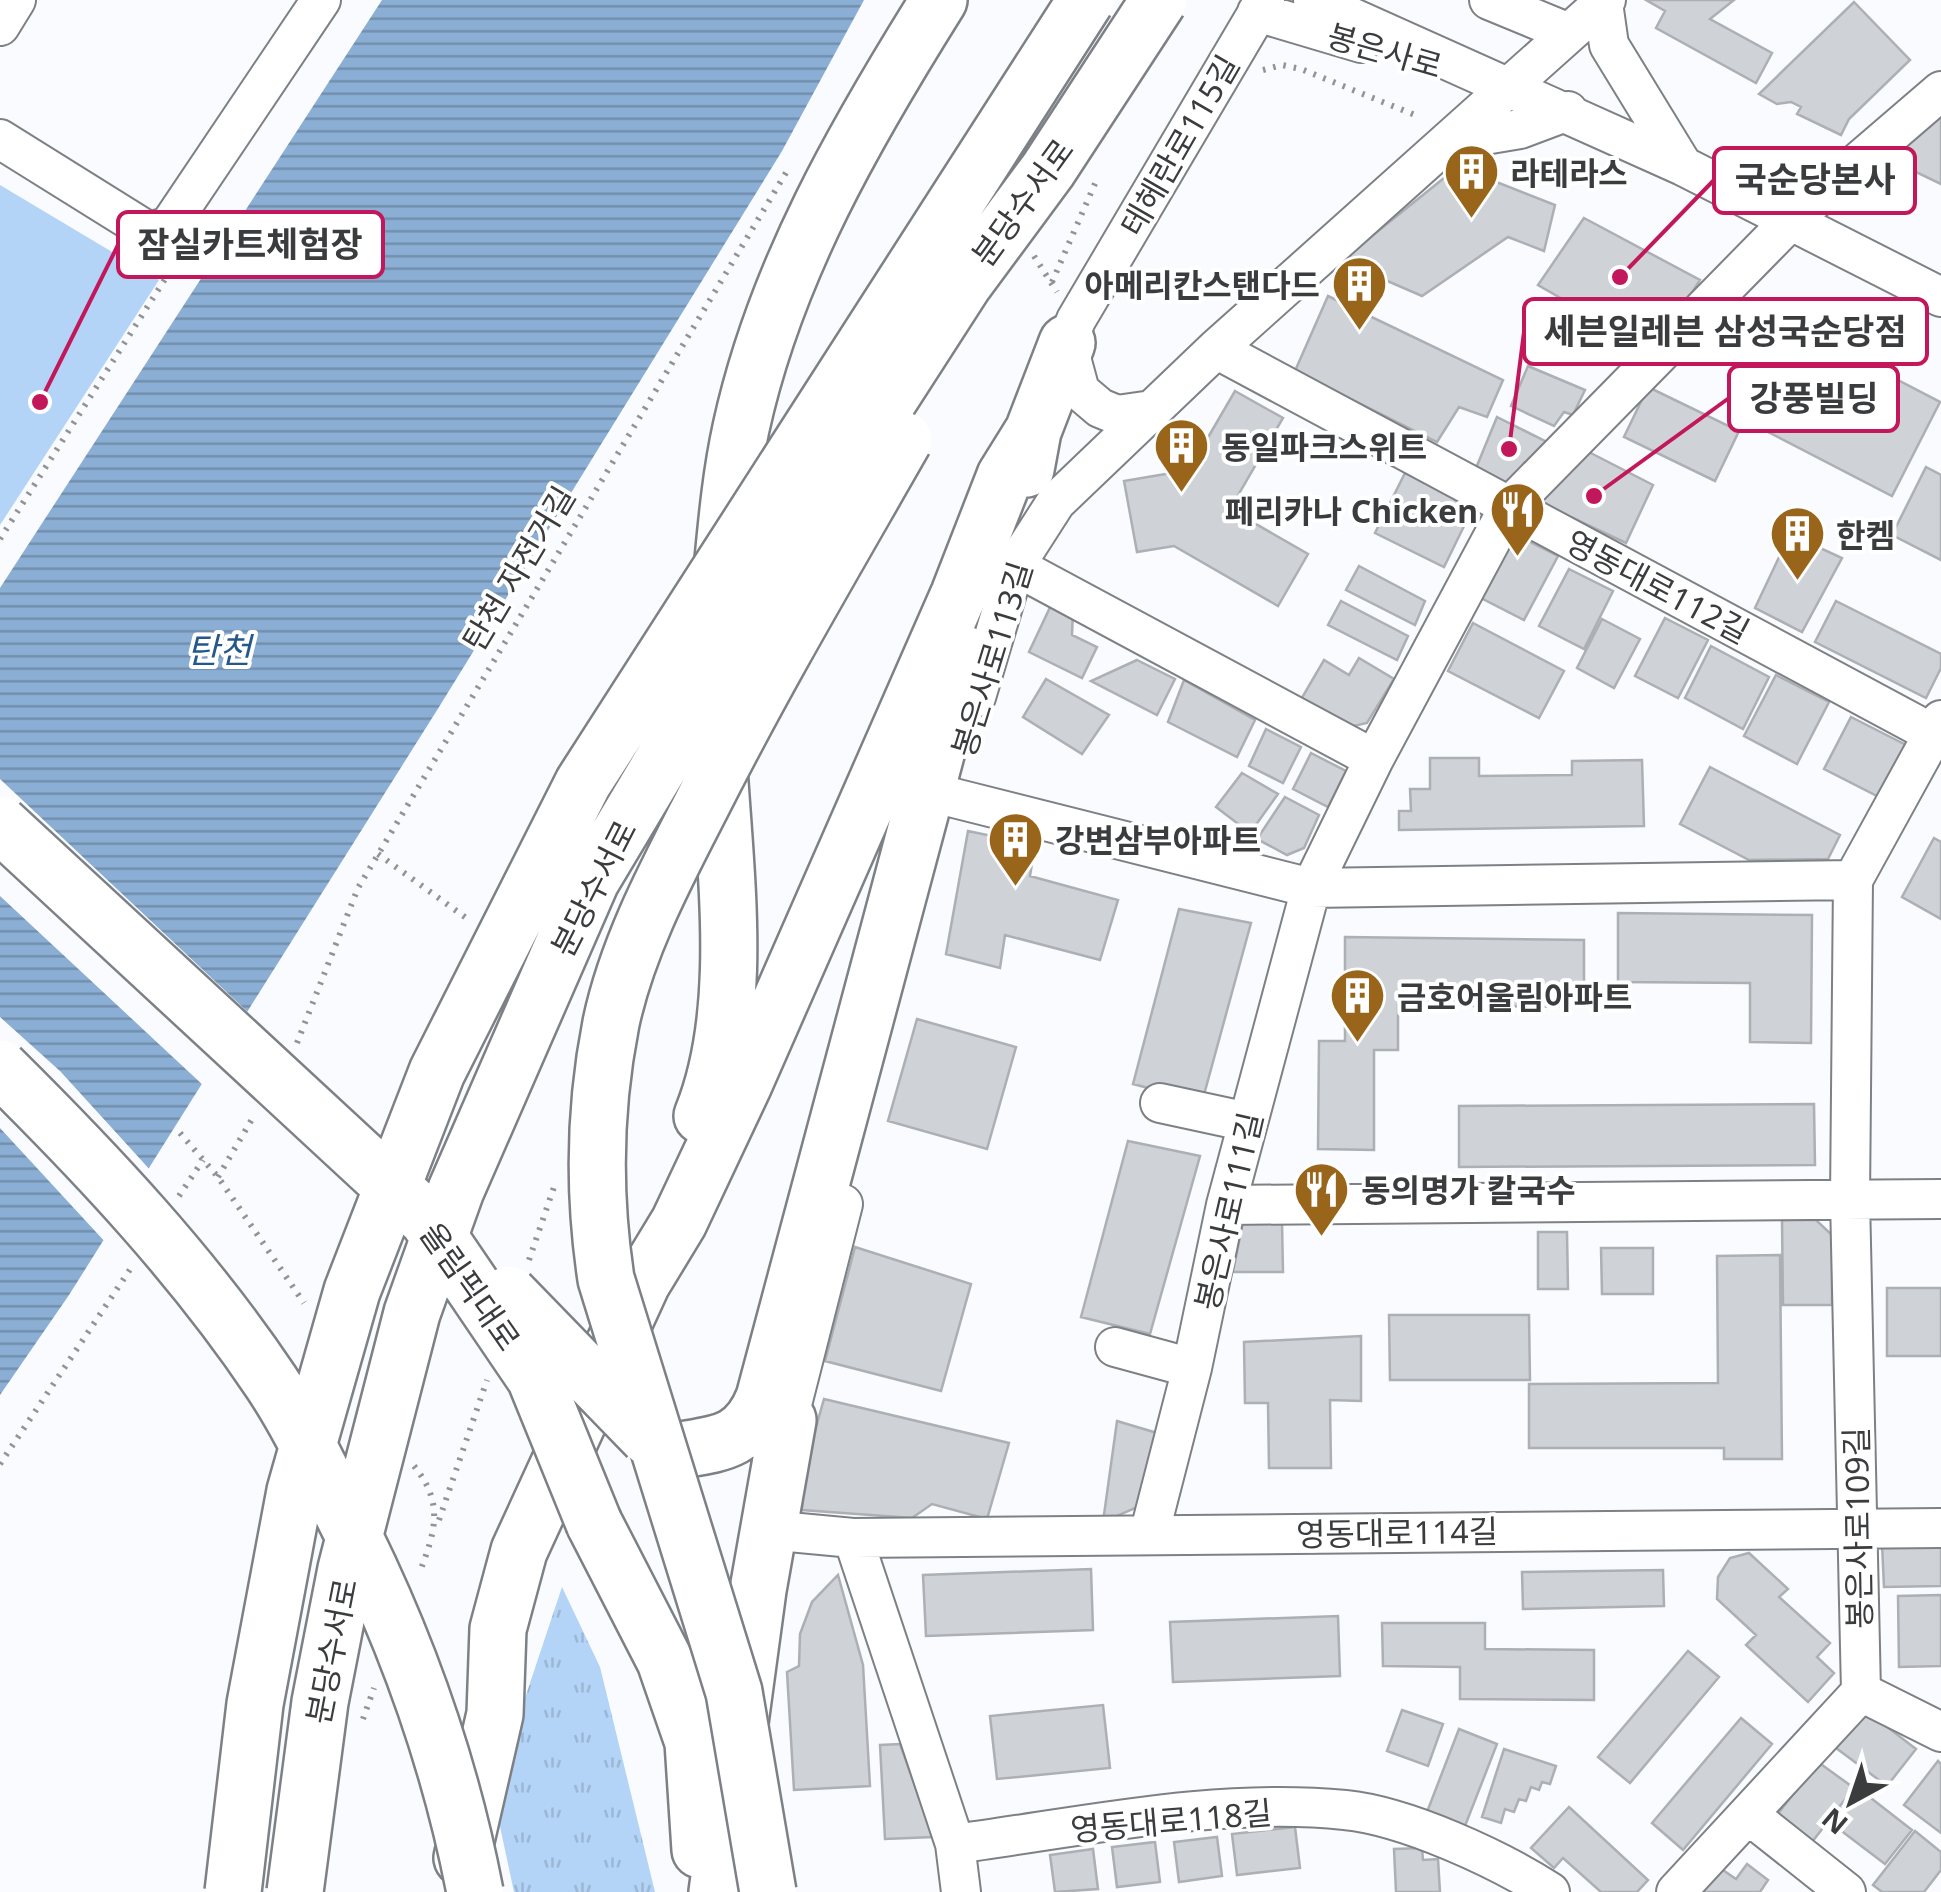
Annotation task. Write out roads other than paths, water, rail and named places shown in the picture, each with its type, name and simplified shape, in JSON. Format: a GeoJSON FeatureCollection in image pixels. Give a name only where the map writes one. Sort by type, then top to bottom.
{"type":"FeatureCollection","features":[{"type":"Feature","properties":{"kind":"highway"},"geometry":{"type":"LineString","coordinates":[[642,1283],[659,1212],[707,1103],[716,1067],[726,962],[727,878],[716,709],[718,613],[740,428],[762,351],[815,216],[846,152],[939,0]]}},
{"type":"Feature","properties":{"kind":"highway","name":"분당수서로"},"geometry":{"type":"LineString","coordinates":[[233,1892],[255,1704],[295,1491],[352,1291],[437,1072],[582,783],[1086,0]]}},
{"type":"Feature","properties":{"kind":"highway","name":"분당수서로"},"geometry":{"type":"LineString","coordinates":[[295,1892],[320,1702],[377,1436],[412,1314],[456,1190],[591,880],[742,628],[962,285],[1048,170],[1158,0]]}},
{"type":"Feature","properties":{"kind":"highway"},"geometry":{"type":"LineString","coordinates":[[768,1892],[734,1692],[606,1280],[597,1218],[601,1084],[612,1019],[635,946],[670,866],[753,704],[984,301],[1048,170]]}},
{"type":"Feature","properties":{"kind":"highway"},"geometry":{"type":"LineString","coordinates":[[454,1892],[495,1714],[498,1629],[519,1551],[642,1283],[679,1222],[744,1084],[959,594],[1006,476],[1033,431],[1066,344]]}},
{"type":"Feature","properties":{"kind":"highway"},"geometry":{"type":"LineString","coordinates":[[427,1219],[502,1286],[664,1453],[731,1441],[746,1430],[764,1398],[959,666],[978,598],[1023,490],[1033,431]]}},
{"type":"Feature","properties":{"kind":"highway","name":"올림픽대로"},"geometry":{"type":"LineString","coordinates":[[0,824],[427,1219],[535,1378],[594,1523],[665,1661],[693,1742],[702,1881],[707,1892]]}},
{"type":"Feature","properties":{"kind":"highway"},"geometry":{"type":"LineString","coordinates":[[0,1068],[140,1214],[272,1383],[306,1443],[408,1650],[446,1764],[475,1892]]}},
{"type":"Feature","properties":{"kind":"highway"},"geometry":{"type":"LineString","coordinates":[[717,1892],[768,1530],[788,1420]]}},
{"type":"Feature","properties":{"kind":"highway"},"geometry":{"type":"LineString","coordinates":[[744,1715],[791,1892]]}},
{"type":"Feature","properties":{"kind":"street"},"geometry":{"type":"LineString","coordinates":[[0,26],[16,0]]}},
{"type":"Feature","properties":{"kind":"street"},"geometry":{"type":"LineString","coordinates":[[0,138],[149,232],[169,226],[321,0]]}},
{"type":"Feature","properties":{"kind":"street","name":"봉은사로"},"geometry":{"type":"LineString","coordinates":[[1314,0],[1568,111],[1941,297]]}},
{"type":"Feature","properties":{"kind":"street"},"geometry":{"type":"LineString","coordinates":[[1489,0],[1569,33]]}},
{"type":"Feature","properties":{"kind":"street"},"geometry":{"type":"LineString","coordinates":[[1604,2],[1610,44],[1683,166]]}},
{"type":"Feature","properties":{"kind":"street","name":"봉은사로113길"},"geometry":{"type":"LineString","coordinates":[[788,1420],[950,797],[1015,566],[1056,502],[1152,410],[1604,2]]}},
{"type":"Feature","properties":{"kind":"street","name":"봉은사로"},"geometry":{"type":"LineString","coordinates":[[1261,6],[1512,87]]}},
{"type":"Feature","properties":{"kind":"street","name":"테헤란로115길"},"geometry":{"type":"LineString","coordinates":[[1066,344],[1085,304],[1261,6]]}},
{"type":"Feature","properties":{"kind":"street","name":"봉은사로111길"},"geometry":{"type":"LineString","coordinates":[[1149,1535],[1192,1368],[1226,1205],[1311,888],[1374,760],[1510,507],[1792,220],[1941,91]]}},
{"type":"Feature","properties":{"kind":"street"},"geometry":{"type":"LineString","coordinates":[[1447,142],[1520,129],[1568,111]]}},
{"type":"Feature","properties":{"kind":"street"},"geometry":{"type":"LineString","coordinates":[[1066,344],[1080,392],[1100,408],[1117,415],[1152,410]]}},
{"type":"Feature","properties":{"kind":"street","name":"영동대로112길"},"geometry":{"type":"LineString","coordinates":[[1216,350],[1939,731]]}},
{"type":"Feature","properties":{"kind":"street"},"geometry":{"type":"LineString","coordinates":[[1015,566],[1374,760]]}},
{"type":"Feature","properties":{"kind":"street","name":"봉은사로109길"},"geometry":{"type":"LineString","coordinates":[[1861,1692],[1850,1199],[1853,880],[1939,731]]}},
{"type":"Feature","properties":{"kind":"street"},"geometry":{"type":"LineString","coordinates":[[950,797],[1311,888],[1853,880]]}},
{"type":"Feature","properties":{"kind":"street"},"geometry":{"type":"LineString","coordinates":[[1160,1102],[1248,1122]]}},
{"type":"Feature","properties":{"kind":"street"},"geometry":{"type":"LineString","coordinates":[[1226,1205],[1941,1199]]}},
{"type":"Feature","properties":{"kind":"street"},"geometry":{"type":"LineString","coordinates":[[1116,1347],[1192,1368]]}},
{"type":"Feature","properties":{"kind":"street","name":"영동대로114길"},"geometry":{"type":"LineString","coordinates":[[768,1530],[852,1538],[1941,1528]]}},
{"type":"Feature","properties":{"kind":"street"},"geometry":{"type":"LineString","coordinates":[[852,1538],[955,1844],[960,1892]]}},
{"type":"Feature","properties":{"kind":"street"},"geometry":{"type":"LineString","coordinates":[[1676,1892],[1861,1692],[1941,1732]]}},
{"type":"Feature","properties":{"kind":"street","name":"영동대로118길"},"geometry":{"type":"LineString","coordinates":[[955,1844],[1212,1810],[1347,1810],[1453,1841],[1550,1892]]}},
{"type":"Feature","properties":{"kind":"street"},"geometry":{"type":"LineString","coordinates":[[1749,1815],[1846,1892]]}},
{"type":"Feature","properties":{"kind":"water","name":"탄천"},"geometry":{"type":"Polygon","coordinates":[[[382,0],[864,0],[782,151],[439,707],[69,1295],[0,1395],[0,588],[382,0]]]}},
{"type":"Feature","properties":{"kind":"place","name":"라테라스"},"geometry":{"type":"Point","coordinates":[1471,221]}},
{"type":"Feature","properties":{"kind":"place","name":"국순당본사"},"geometry":{"type":"Point","coordinates":[1620,277]}},
{"type":"Feature","properties":{"kind":"place","name":"아메리칸스탠다드"},"geometry":{"type":"Point","coordinates":[1359,333]}},
{"type":"Feature","properties":{"kind":"place","name":"잠실카트체험장"},"geometry":{"type":"Point","coordinates":[40,402]}},
{"type":"Feature","properties":{"kind":"place","name":"세븐일레븐 삼성국순당점"},"geometry":{"type":"Point","coordinates":[1509,449]}},
{"type":"Feature","properties":{"kind":"place","name":"동일파크스위트"},"geometry":{"type":"Point","coordinates":[1182,495]}},
{"type":"Feature","properties":{"kind":"place","name":"강풍빌딩"},"geometry":{"type":"Point","coordinates":[1594,496]}},
{"type":"Feature","properties":{"kind":"place","name":"페리카나 Chicken"},"geometry":{"type":"Point","coordinates":[1517,559]}},
{"type":"Feature","properties":{"kind":"place","name":"한켐"},"geometry":{"type":"Point","coordinates":[1797,583]}},
{"type":"Feature","properties":{"kind":"place","name":"강변삼부아파트"},"geometry":{"type":"Point","coordinates":[1016,888]}},
{"type":"Feature","properties":{"kind":"place","name":"금호어울림아파트"},"geometry":{"type":"Point","coordinates":[1358,1045]}},
{"type":"Feature","properties":{"kind":"place","name":"동의명가 칼국수"},"geometry":{"type":"Point","coordinates":[1322,1238]}}]}
